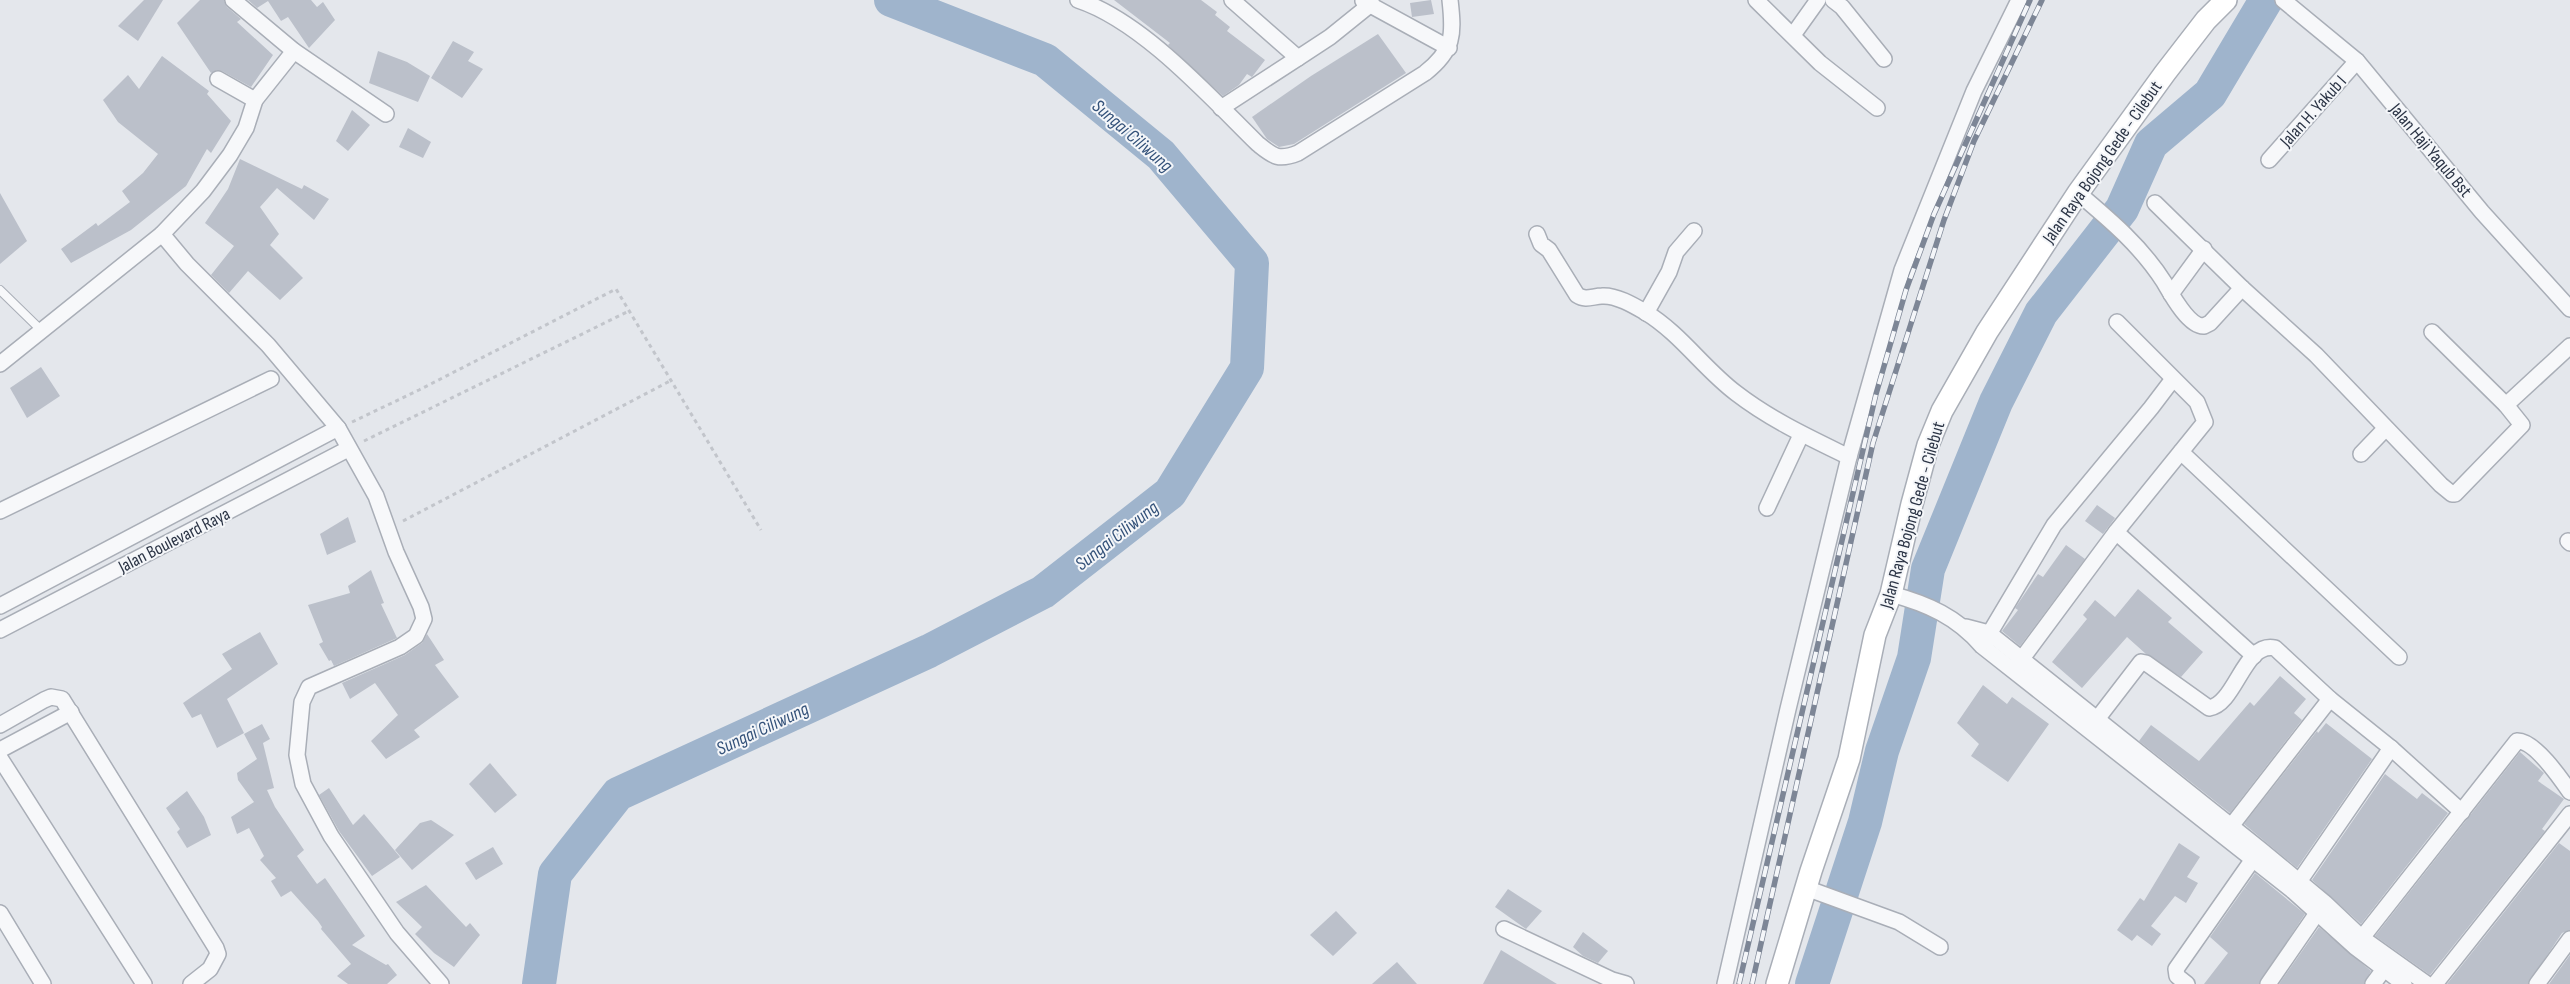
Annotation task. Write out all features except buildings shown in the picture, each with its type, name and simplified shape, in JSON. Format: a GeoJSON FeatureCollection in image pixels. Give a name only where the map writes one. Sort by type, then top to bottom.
{"type":"FeatureCollection","features":[{"type":"Feature","properties":{"kind":"main road","name":"Jalan Raya Bojong Gede - Cilebut"},"geometry":{"type":"LineString","coordinates":[[1777,984],[1806,888],[1849,759],[1875,636],[1896,595],[1912,504],[1928,445],[1942,411],[1992,324],[2078,193],[2165,73],[2206,20],[2226,0]]}},
{"type":"Feature","properties":{"kind":"street"},"geometry":{"type":"LineString","coordinates":[[233,0],[294,51],[386,114]]}},
{"type":"Feature","properties":{"kind":"street"},"geometry":{"type":"LineString","coordinates":[[1232,0],[1298,58]]}},
{"type":"Feature","properties":{"kind":"street"},"geometry":{"type":"LineString","coordinates":[[1081,1],[1110,13],[1150,41],[1258,144],[1270,154],[1284,159],[1298,153],[1425,73],[1440,61],[1449,48],[1452,26],[1450,0]]}},
{"type":"Feature","properties":{"kind":"street"},"geometry":{"type":"LineString","coordinates":[[1756,0],[1820,63],[1877,108]]}},
{"type":"Feature","properties":{"kind":"street"},"geometry":{"type":"LineString","coordinates":[[1793,35],[1818,0]]}},
{"type":"Feature","properties":{"kind":"street"},"geometry":{"type":"LineString","coordinates":[[1833,0],[1842,7],[1884,59]]}},
{"type":"Feature","properties":{"kind":"street"},"geometry":{"type":"LineString","coordinates":[[1724,984],[1849,457],[1905,261],[1974,91],[2019,0]]}},
{"type":"Feature","properties":{"kind":"street"},"geometry":{"type":"LineString","coordinates":[[1221,108],[1330,38],[1368,1],[1449,48]]}},
{"type":"Feature","properties":{"kind":"street","name":"Jalan Haji Yaqub Bst"},"geometry":{"type":"LineString","coordinates":[[2286,2],[2357,62],[2482,212],[2570,309]]}},
{"type":"Feature","properties":{"kind":"street"},"geometry":{"type":"LineString","coordinates":[[0,364],[162,234],[203,191],[230,155],[246,128],[255,100],[294,51]]}},
{"type":"Feature","properties":{"kind":"street","name":"Jalan H. Yakub I"},"geometry":{"type":"LineString","coordinates":[[2269,160],[2357,62]]}},
{"type":"Feature","properties":{"kind":"street"},"geometry":{"type":"LineString","coordinates":[[218,79],[255,100]]}},
{"type":"Feature","properties":{"kind":"street"},"geometry":{"type":"LineString","coordinates":[[2078,193],[2123,230],[2190,319],[2196,324],[2204,326],[2242,288]]}},
{"type":"Feature","properties":{"kind":"street"},"geometry":{"type":"LineString","coordinates":[[2155,203],[2242,288],[2316,355],[2385,429],[2441,485],[2452,494],[2455,494],[2522,425],[2506,405],[2432,332]]}},
{"type":"Feature","properties":{"kind":"street"},"geometry":{"type":"LineString","coordinates":[[1646,312],[1669,272],[1676,252],[1694,231]]}},
{"type":"Feature","properties":{"kind":"street"},"geometry":{"type":"LineString","coordinates":[[162,234],[187,264],[268,345],[338,428],[348,449],[376,496],[396,552],[420,607],[424,620],[421,630],[416,636],[400,647],[309,687],[302,702],[297,755],[298,769],[314,806],[331,836],[397,932],[441,984]]}},
{"type":"Feature","properties":{"kind":"street"},"geometry":{"type":"LineString","coordinates":[[1538,234],[1541,246],[1549,250],[1577,296],[1584,298],[1610,297],[1625,301],[1646,312],[1695,353],[1735,393],[1784,426],[1849,457]]}},
{"type":"Feature","properties":{"kind":"street"},"geometry":{"type":"LineString","coordinates":[[2171,294],[2204,249]]}},
{"type":"Feature","properties":{"kind":"street"},"geometry":{"type":"LineString","coordinates":[[2017,664],[2116,532],[2205,422],[2197,402],[2116,322]]}},
{"type":"Feature","properties":{"kind":"street"},"geometry":{"type":"LineString","coordinates":[[2506,405],[2570,346]]}},
{"type":"Feature","properties":{"kind":"street"},"geometry":{"type":"LineString","coordinates":[[1985,640],[2054,525],[2152,408],[2173,378]]}},
{"type":"Feature","properties":{"kind":"street"},"geometry":{"type":"LineString","coordinates":[[0,511],[271,379]]}},
{"type":"Feature","properties":{"kind":"street","name":"Jalan Boulevard Raya"},"geometry":{"type":"LineString","coordinates":[[0,606],[338,428]]}},
{"type":"Feature","properties":{"kind":"street"},"geometry":{"type":"LineString","coordinates":[[2361,454],[2385,429]]}},
{"type":"Feature","properties":{"kind":"street"},"geometry":{"type":"LineString","coordinates":[[1767,508],[1802,435]]}},
{"type":"Feature","properties":{"kind":"street","name":"Jalan Boulevard Raya"},"geometry":{"type":"LineString","coordinates":[[2,624],[348,449]]}},
{"type":"Feature","properties":{"kind":"street"},"geometry":{"type":"LineString","coordinates":[[2181,452],[2399,657]]}},
{"type":"Feature","properties":{"kind":"street"},"geometry":{"type":"LineString","coordinates":[[2116,532],[2254,656]]}},
{"type":"Feature","properties":{"kind":"street"},"geometry":{"type":"LineString","coordinates":[[1896,595],[1936,611],[1966,627],[1985,640],[2296,886],[2358,942],[2388,964],[2427,984]]}},
{"type":"Feature","properties":{"kind":"street"},"geometry":{"type":"LineString","coordinates":[[2092,726],[2141,662],[2146,663],[2210,708],[2220,704],[2254,656],[2265,648],[2275,648],[2330,699],[2391,748],[2462,812]]}},
{"type":"Feature","properties":{"kind":"street"},"geometry":{"type":"LineString","coordinates":[[0,725],[51,697],[62,699],[216,948],[218,954],[215,962],[191,984]]}},
{"type":"Feature","properties":{"kind":"street"},"geometry":{"type":"LineString","coordinates":[[2226,832],[2330,699]]}},
{"type":"Feature","properties":{"kind":"street"},"geometry":{"type":"LineString","coordinates":[[0,750],[71,712]]}},
{"type":"Feature","properties":{"kind":"street"},"geometry":{"type":"LineString","coordinates":[[2358,942],[2517,741],[2526,744],[2538,753],[2570,792]]}},
{"type":"Feature","properties":{"kind":"street"},"geometry":{"type":"LineString","coordinates":[[2296,886],[2391,748]]}},
{"type":"Feature","properties":{"kind":"street"},"geometry":{"type":"LineString","coordinates":[[0,758],[144,984]]}},
{"type":"Feature","properties":{"kind":"street"},"geometry":{"type":"LineString","coordinates":[[2436,984],[2570,814]]}},
{"type":"Feature","properties":{"kind":"street"},"geometry":{"type":"LineString","coordinates":[[2187,984],[2177,976],[2176,969],[2256,854]]}},
{"type":"Feature","properties":{"kind":"street"},"geometry":{"type":"LineString","coordinates":[[1806,888],[1900,922],[1940,947]]}},
{"type":"Feature","properties":{"kind":"street"},"geometry":{"type":"LineString","coordinates":[[2268,984],[2322,908]]}},
{"type":"Feature","properties":{"kind":"street"},"geometry":{"type":"LineString","coordinates":[[0,913],[43,984]]}},
{"type":"Feature","properties":{"kind":"street"},"geometry":{"type":"LineString","coordinates":[[1504,929],[1612,980],[1626,984]]}},
{"type":"Feature","properties":{"kind":"street"},"geometry":{"type":"LineString","coordinates":[[2537,984],[2570,939]]}},
{"type":"Feature","properties":{"kind":"street"},"geometry":{"type":"LineString","coordinates":[[2373,984],[2388,964]]}},
{"type":"Feature","properties":{"kind":"street"},"geometry":{"type":"LineString","coordinates":[[2388,964],[2404,984]]}},
{"type":"Feature","properties":{"kind":"lane"},"geometry":{"type":"LineString","coordinates":[[0,290],[41,330]]}},
{"type":"Feature","properties":{"kind":"path"},"geometry":{"type":"LineString","coordinates":[[338,428],[419,390],[616,289],[761,530]]}},
{"type":"Feature","properties":{"kind":"path"},"geometry":{"type":"LineString","coordinates":[[348,449],[629,311]]}},
{"type":"Feature","properties":{"kind":"path"},"geometry":{"type":"LineString","coordinates":[[388,528],[670,381]]}},
{"type":"Feature","properties":{"kind":"waterway","name":"Sungai Ciliwung"},"geometry":{"type":"LineString","coordinates":[[539,984],[555,874],[618,794],[929,651],[1043,592],[1170,493],[1247,368],[1252,263],[1161,155],[1045,60],[891,0]]}},
{"type":"Feature","properties":{"kind":"waterway"},"geometry":{"type":"LineString","coordinates":[[1812,984],[1865,822],[1882,751],[1914,658],[1928,569],[1996,402],[2041,313],[2122,209],[2151,144],[2210,94],[2266,0]]}},
{"type":"Feature","properties":{"kind":"railway"},"geometry":{"type":"LineString","coordinates":[[1739,984],[1876,394],[1906,290],[1934,214],[2030,0]]}},
{"type":"Feature","properties":{"kind":"railway"},"geometry":{"type":"LineString","coordinates":[[1752,984],[1873,443],[1944,220],[1974,141],[2042,0]]}}]}
